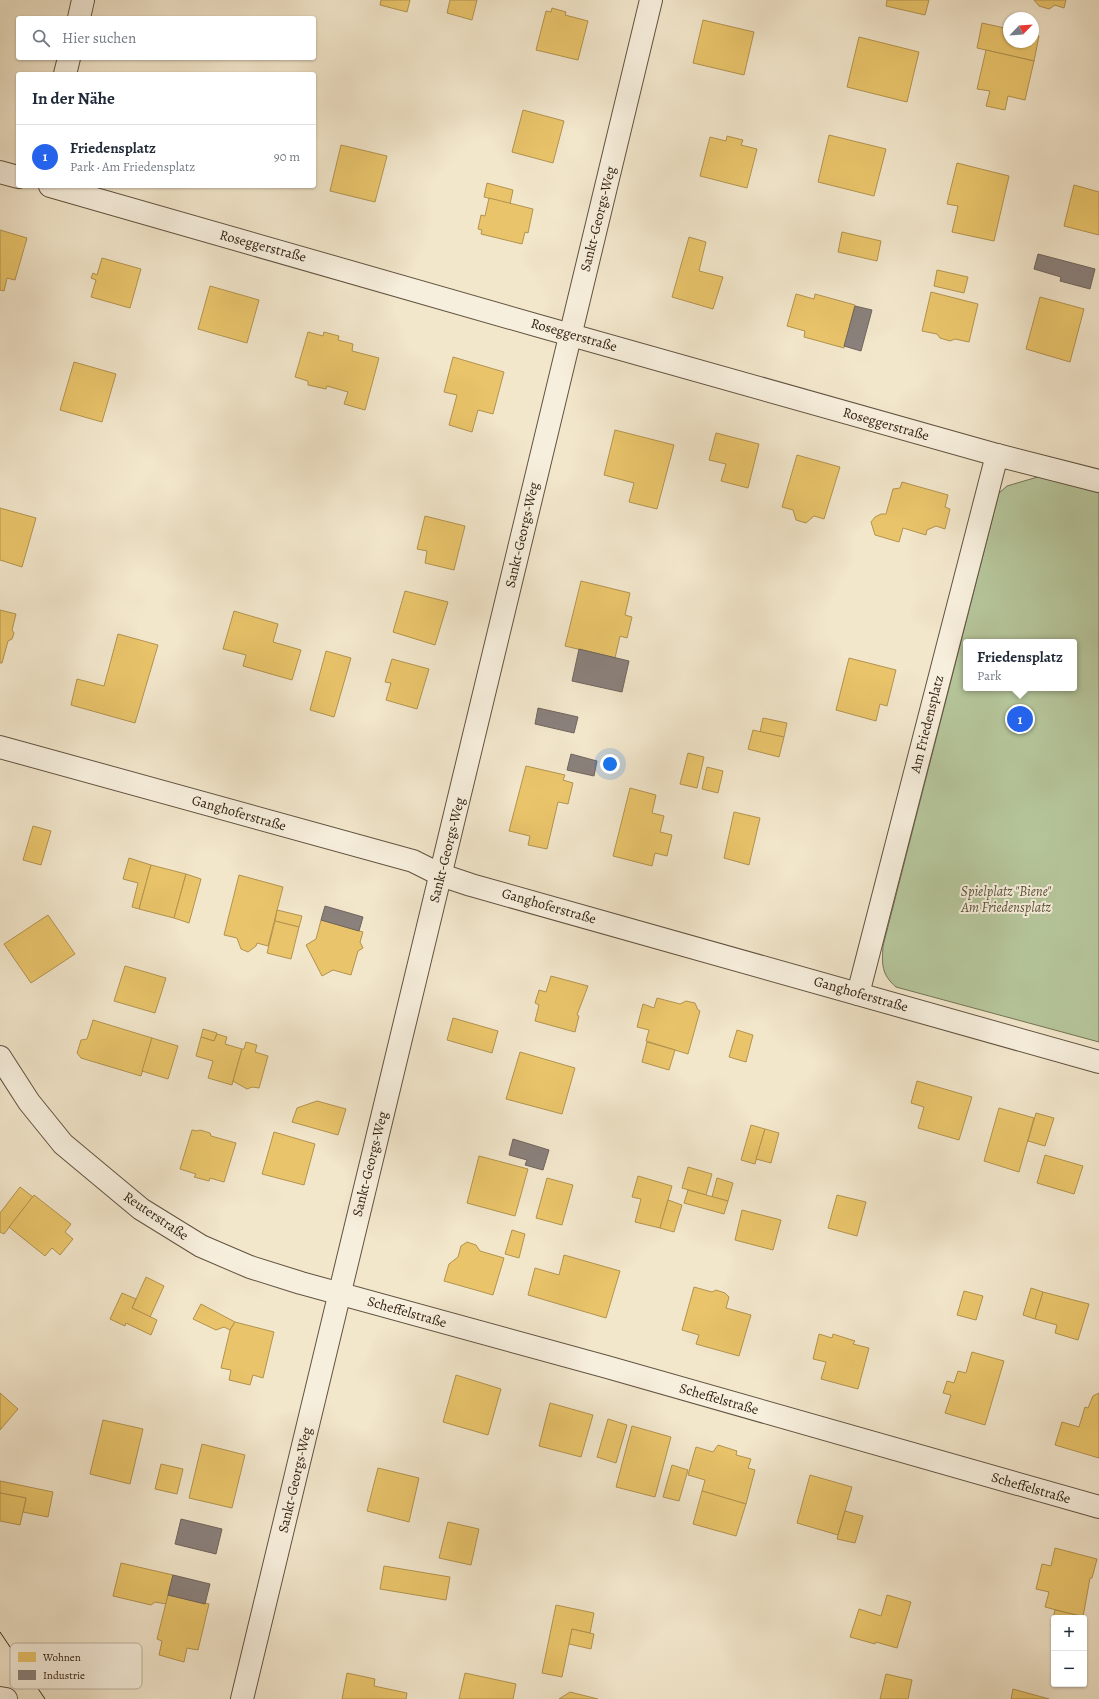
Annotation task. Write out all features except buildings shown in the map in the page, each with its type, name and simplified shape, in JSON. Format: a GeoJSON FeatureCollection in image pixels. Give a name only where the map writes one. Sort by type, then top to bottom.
{"type":"FeatureCollection","features":[{"type":"Feature","properties":{"kind":"street"},"geometry":{"type":"LineString","coordinates":[[79,16],[83,0]]}},
{"type":"Feature","properties":{"kind":"street","name":"Sankt-Georgs-Weg"},"geometry":{"type":"LineString","coordinates":[[242,1699],[650,0]]}},
{"type":"Feature","properties":{"kind":"street"},"geometry":{"type":"LineString","coordinates":[[66,72],[68,60]]}},
{"type":"Feature","properties":{"kind":"street"},"geometry":{"type":"LineString","coordinates":[[0,172],[16,176]]}},
{"type":"Feature","properties":{"kind":"street","name":"Roseggerstraße"},"geometry":{"type":"LineString","coordinates":[[57,188],[997,455],[1099,481]]}},
{"type":"Feature","properties":{"kind":"street","name":"Am Friedensplatz"},"geometry":{"type":"LineString","coordinates":[[858,994],[997,455]]}},
{"type":"Feature","properties":{"kind":"street","name":"Ganghoferstraße"},"geometry":{"type":"LineString","coordinates":[[0,747],[413,862],[441,875],[1099,1062]]}},
{"type":"Feature","properties":{"kind":"street","name":"Reuterstraße"},"geometry":{"type":"LineString","coordinates":[[0,1057],[29,1102],[63,1144],[141,1210],[201,1246],[250,1267],[300,1283],[340,1293]]}},
{"type":"Feature","properties":{"kind":"street","name":"Scheffelstraße"},"geometry":{"type":"LineString","coordinates":[[340,1293],[1099,1507]]}},
{"type":"Feature","properties":{"kind":"street"},"geometry":{"type":"LineString","coordinates":[[0,1698],[6,1699]]}},
{"type":"Feature","properties":{"kind":"green space","name":"Spielplatz \"Biene\" Am Friedensplatz"},"geometry":{"type":"Polygon","coordinates":[[[1041,476],[1099,493],[1099,1042],[896,987],[885,973],[882,958],[883,946],[999,493],[1007,486],[1041,476]]]}},
{"type":"Feature","properties":{"kind":"tram line"},"geometry":{"type":"LineString","coordinates":[[0,1632],[10,1647]]}},
{"type":"Feature","properties":{"kind":"tram line"},"geometry":{"type":"LineString","coordinates":[[38,1689],[45,1699]]}},
{"type":"Feature","properties":{"kind":"place","name":"Friedensplatz"},"geometry":{"type":"Point","coordinates":[1020,719]}}]}
